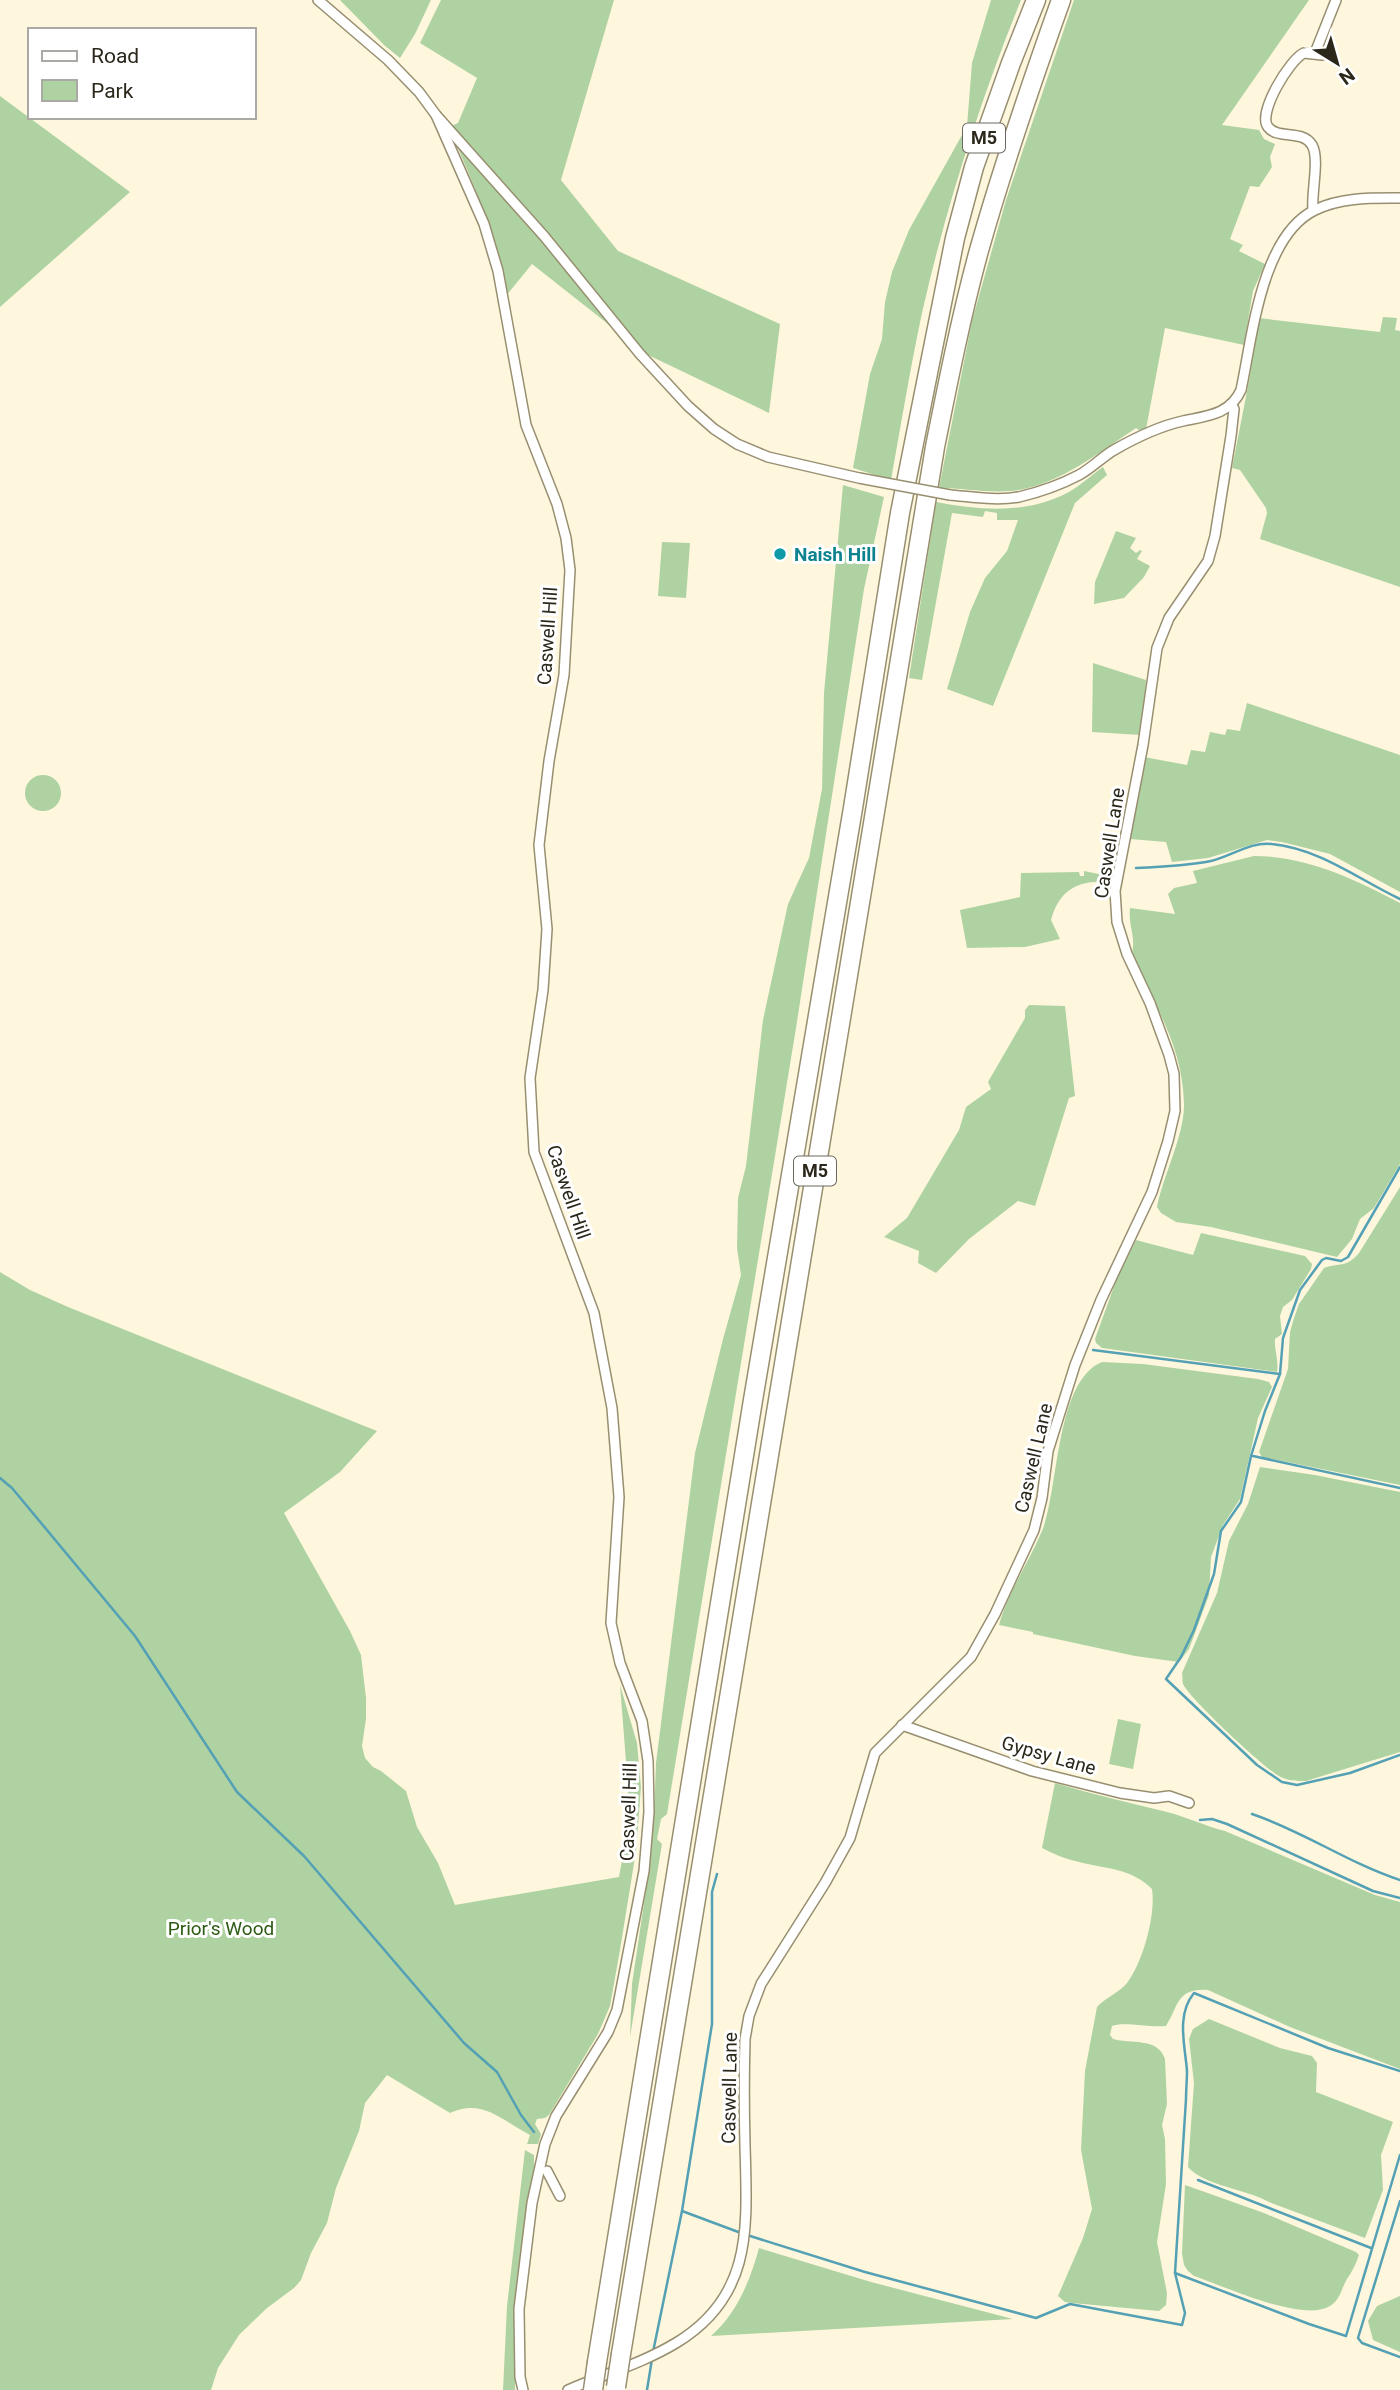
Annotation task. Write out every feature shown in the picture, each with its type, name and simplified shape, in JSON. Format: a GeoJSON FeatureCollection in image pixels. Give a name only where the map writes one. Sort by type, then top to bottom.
{"type":"FeatureCollection","features":[{"type":"Feature","properties":{"kind":"highway","name":"M5"},"geometry":{"type":"LineString","coordinates":[[593,2390],[900,513],[945,279],[960,217],[992,116],[1036,0]]}},
{"type":"Feature","properties":{"kind":"highway","name":"M5"},"geometry":{"type":"LineString","coordinates":[[616,2388],[935,447],[978,254],[1029,89],[1061,0]]}},
{"type":"Feature","properties":{"kind":"street"},"geometry":{"type":"LineString","coordinates":[[318,0],[388,60],[419,92],[436,115],[544,236],[640,354],[688,406],[714,429],[737,444],[768,457],[950,495],[985,499],[1017,497],[1053,488],[1081,474],[1113,451],[1152,432],[1176,423],[1216,414],[1231,404],[1241,390],[1254,313],[1265,280],[1290,231],[1313,210],[1331,204],[1351,200],[1400,198]]}},
{"type":"Feature","properties":{"kind":"street"},"geometry":{"type":"LineString","coordinates":[[1313,210],[1313,148],[1302,137],[1271,130],[1265,120],[1270,100],[1294,60],[1304,53],[1319,54],[1336,0]]}},
{"type":"Feature","properties":{"kind":"street","name":"Caswell Hill"},"geometry":{"type":"LineString","coordinates":[[436,115],[488,236],[498,271],[526,425],[557,505],[566,538],[570,570],[564,675],[549,761],[540,845],[547,929],[543,990],[530,1078],[534,1152],[594,1313],[612,1408],[619,1497],[611,1623],[620,1662],[642,1721],[649,1761],[649,1812],[644,1871],[617,2010],[608,2032],[556,2116],[545,2144],[536,2188],[519,2309],[520,2377],[523,2390]]}},
{"type":"Feature","properties":{"kind":"street","name":"Caswell Lane"},"geometry":{"type":"LineString","coordinates":[[568,2390],[632,2367],[676,2343],[700,2326],[720,2306],[733,2282],[741,2258],[746,2225],[745,2039],[749,2016],[761,1984],[850,1838],[875,1753],[978,1647],[1029,1541],[1042,1498],[1048,1451],[1070,1378],[1101,1300],[1152,1192],[1172,1126],[1176,1093],[1170,1055],[1117,922],[1115,891],[1143,745],[1157,648],[1168,618],[1208,561],[1215,536],[1231,436],[1234,409],[1231,404]]}},
{"type":"Feature","properties":{"kind":"street","name":"Gypsy Lane"},"geometry":{"type":"LineString","coordinates":[[902,1725],[1032,1771],[1120,1793],[1154,1798],[1169,1796],[1189,1803]]}},
{"type":"Feature","properties":{"kind":"street"},"geometry":{"type":"LineString","coordinates":[[536,2188],[542,2186],[558,2192],[547,2171]]}},
{"type":"Feature","properties":{"kind":"green space"},"geometry":{"type":"Polygon","coordinates":[[[340,0],[431,0],[400,58],[340,0]]]}},
{"type":"Feature","properties":{"kind":"green space"},"geometry":{"type":"Polygon","coordinates":[[[441,0],[614,0],[561,180],[618,251],[780,324],[769,413],[646,354],[532,264],[506,296],[491,231],[449,127],[458,123],[477,78],[420,43],[441,0]]]}},
{"type":"Feature","properties":{"kind":"green space"},"geometry":{"type":"Polygon","coordinates":[[[991,0],[1021,0],[978,115],[931,273],[891,480],[853,468],[870,374],[882,339],[885,302],[892,272],[909,230],[967,126],[972,63],[991,0]]]}},
{"type":"Feature","properties":{"kind":"green space"},"geometry":{"type":"Polygon","coordinates":[[[1074,0],[1309,0],[1222,125],[1259,130],[1264,139],[1275,144],[1270,157],[1272,167],[1259,187],[1250,186],[1230,239],[1243,245],[1239,251],[1265,264],[1253,291],[1244,345],[1165,328],[1146,429],[1136,428],[1060,476],[1027,488],[1001,491],[939,488],[972,321],[1006,200],[1074,0]]]}},
{"type":"Feature","properties":{"kind":"green space"},"geometry":{"type":"Polygon","coordinates":[[[0,96],[130,192],[0,307],[0,96]]]}},
{"type":"Feature","properties":{"kind":"green space"},"geometry":{"type":"Polygon","coordinates":[[[1383,317],[1397,318],[1395,330],[1400,331],[1400,587],[1260,539],[1266,508],[1240,470],[1232,468],[1258,318],[1380,332],[1383,317]]]}},
{"type":"Feature","properties":{"kind":"green space"},"geometry":{"type":"Polygon","coordinates":[[[1103,467],[1107,475],[1075,503],[993,706],[947,689],[970,612],[985,578],[1007,551],[1018,520],[997,520],[997,513],[985,511],[983,517],[952,513],[922,680],[909,678],[936,502],[1001,509],[1032,505],[1068,492],[1103,467]]]}},
{"type":"Feature","properties":{"kind":"green space"},"geometry":{"type":"Polygon","coordinates":[[[843,485],[884,497],[864,589],[796,1028],[667,1814],[661,1819],[657,1839],[662,1844],[630,2037],[632,1984],[647,1883],[656,1763],[695,1453],[741,1275],[737,1248],[738,1198],[746,1166],[763,1020],[788,904],[809,858],[822,789],[824,693],[843,485]]]}},
{"type":"Feature","properties":{"kind":"green space"},"geometry":{"type":"Polygon","coordinates":[[[1116,531],[1136,538],[1130,548],[1136,553],[1142,551],[1137,559],[1150,566],[1144,577],[1124,598],[1094,604],[1095,582],[1116,531]]]}},
{"type":"Feature","properties":{"kind":"green space"},"geometry":{"type":"Polygon","coordinates":[[[662,542],[690,543],[686,598],[658,596],[662,542]]]}},
{"type":"Feature","properties":{"kind":"green space"},"geometry":{"type":"Polygon","coordinates":[[[1093,663],[1146,680],[1141,735],[1092,732],[1093,663]]]}},
{"type":"Feature","properties":{"kind":"green space"},"geometry":{"type":"Polygon","coordinates":[[[1247,703],[1400,755],[1400,892],[1330,854],[1282,842],[1267,840],[1208,858],[1172,862],[1166,842],[1130,839],[1144,757],[1187,765],[1191,750],[1205,752],[1210,732],[1225,735],[1227,729],[1240,731],[1247,703]]]}},
{"type":"Feature","properties":{"kind":"green space"},"geometry":{"type":"Polygon","coordinates":[[[43,775],[56,780],[61,793],[56,806],[43,811],[30,806],[25,793],[30,780],[43,775]]]}},
{"type":"Feature","properties":{"kind":"green space"},"geometry":{"type":"Polygon","coordinates":[[[1254,856],[1293,860],[1330,870],[1400,903],[1400,1164],[1374,1208],[1360,1219],[1352,1239],[1337,1257],[1211,1227],[1176,1222],[1161,1213],[1157,1207],[1181,1128],[1184,1103],[1178,1062],[1166,1025],[1132,953],[1130,908],[1175,914],[1168,894],[1174,888],[1197,883],[1193,871],[1254,856]]]}},
{"type":"Feature","properties":{"kind":"green space"},"geometry":{"type":"Polygon","coordinates":[[[1084,871],[1108,876],[1106,882],[1078,885],[1064,895],[1051,920],[1060,939],[1025,947],[967,948],[960,910],[1020,897],[1021,873],[1079,872],[1080,876],[1084,876],[1084,871]]]}},
{"type":"Feature","properties":{"kind":"green space"},"geometry":{"type":"Polygon","coordinates":[[[1029,1005],[1065,1006],[1075,1096],[1069,1098],[1035,1206],[1018,1201],[969,1239],[936,1273],[918,1263],[919,1251],[884,1237],[907,1218],[959,1130],[966,1107],[991,1089],[988,1082],[1025,1018],[1025,1010],[1029,1005]]]}},
{"type":"Feature","properties":{"kind":"green space"},"geometry":{"type":"Polygon","coordinates":[[[1400,1187],[1400,1485],[1262,1457],[1259,1452],[1288,1369],[1290,1332],[1299,1304],[1324,1268],[1346,1263],[1359,1253],[1400,1187]]]}},
{"type":"Feature","properties":{"kind":"green space"},"geometry":{"type":"Polygon","coordinates":[[[1201,1233],[1305,1256],[1312,1264],[1292,1300],[1283,1307],[1280,1316],[1282,1334],[1275,1339],[1277,1372],[1102,1348],[1096,1343],[1095,1339],[1116,1281],[1136,1240],[1193,1255],[1201,1233]]]}},
{"type":"Feature","properties":{"kind":"green space","name":"Prior's Wood"},"geometry":{"type":"Polygon","coordinates":[[[0,1272],[30,1290],[68,1307],[377,1431],[340,1472],[284,1513],[361,1655],[366,1698],[362,1746],[365,1758],[406,1791],[417,1827],[438,1863],[455,1905],[619,1877],[626,1838],[628,1787],[620,1685],[637,1743],[641,1787],[636,1851],[610,2006],[598,2034],[549,2115],[537,2119],[535,2124],[541,2134],[538,2144],[527,2144],[530,2135],[492,2113],[472,2108],[450,2113],[387,2075],[365,2103],[359,2131],[336,2188],[327,2223],[311,2253],[301,2280],[239,2335],[218,2368],[211,2390],[0,2390],[0,1272]]]}},
{"type":"Feature","properties":{"kind":"green space"},"geometry":{"type":"Polygon","coordinates":[[[1102,1362],[1143,1364],[1258,1379],[1269,1382],[1272,1387],[1258,1418],[1240,1499],[1223,1525],[1211,1557],[1209,1595],[1189,1649],[1179,1662],[1135,1656],[999,1625],[1048,1513],[1061,1439],[1075,1391],[1087,1373],[1102,1362]]]}},
{"type":"Feature","properties":{"kind":"green space"},"geometry":{"type":"Polygon","coordinates":[[[1260,1467],[1400,1492],[1400,1752],[1306,1781],[1286,1779],[1244,1747],[1198,1703],[1183,1684],[1182,1673],[1217,1593],[1229,1541],[1248,1504],[1260,1467]]]}},
{"type":"Feature","properties":{"kind":"green space"},"geometry":{"type":"Polygon","coordinates":[[[1118,1719],[1141,1724],[1133,1769],[1109,1764],[1118,1719]]]}},
{"type":"Feature","properties":{"kind":"green space"},"geometry":{"type":"Polygon","coordinates":[[[1055,1783],[1174,1814],[1225,1831],[1375,1895],[1400,1902],[1400,2069],[1290,2027],[1208,1990],[1184,1995],[1166,2026],[1112,2026],[1110,2035],[1113,2039],[1150,2044],[1161,2052],[1165,2059],[1167,2104],[1162,2125],[1166,2184],[1157,2242],[1167,2293],[1166,2305],[1159,2311],[1065,2302],[1058,2296],[1083,2238],[1092,2209],[1081,2150],[1085,2071],[1097,2007],[1124,1986],[1133,1974],[1147,1938],[1153,1900],[1152,1889],[1136,1877],[1069,1859],[1042,1848],[1055,1783]]]}},
{"type":"Feature","properties":{"kind":"green space"},"geometry":{"type":"Polygon","coordinates":[[[1209,2019],[1280,2048],[1312,2056],[1317,2063],[1316,2092],[1393,2122],[1381,2155],[1383,2190],[1365,2238],[1205,2179],[1188,2167],[1194,2083],[1189,2039],[1193,2029],[1209,2019]]]}},
{"type":"Feature","properties":{"kind":"green space"},"geometry":{"type":"Polygon","coordinates":[[[525,2150],[534,2155],[534,2168],[515,2322],[515,2390],[503,2390],[507,2306],[525,2150]]]}},
{"type":"Feature","properties":{"kind":"green space"},"geometry":{"type":"Polygon","coordinates":[[[1185,2185],[1264,2213],[1356,2252],[1359,2255],[1357,2262],[1336,2300],[1330,2306],[1317,2310],[1283,2307],[1194,2276],[1184,2265],[1182,2253],[1185,2185]]]}},
{"type":"Feature","properties":{"kind":"green space"},"geometry":{"type":"Polygon","coordinates":[[[759,2248],[871,2282],[1013,2319],[711,2336],[728,2317],[741,2296],[759,2248]]]}},
{"type":"Feature","properties":{"kind":"green space"},"geometry":{"type":"Polygon","coordinates":[[[1400,2296],[1400,2352],[1373,2340],[1368,2321],[1377,2306],[1400,2296]]]}},
{"type":"Feature","properties":{"kind":"waterway"},"geometry":{"type":"LineString","coordinates":[[1136,868],[1202,863],[1256,845],[1272,844],[1323,858],[1400,899]]}},
{"type":"Feature","properties":{"kind":"waterway"},"geometry":{"type":"LineString","coordinates":[[1400,1167],[1348,1257],[1341,1261],[1326,1258],[1322,1260],[1300,1290],[1283,1338],[1280,1374],[1251,1456],[1241,1502],[1221,1531],[1214,1574],[1194,1630],[1181,1657],[1166,1679],[1257,1765],[1282,1782],[1297,1785],[1350,1773],[1400,1755]]}},
{"type":"Feature","properties":{"kind":"waterway"},"geometry":{"type":"LineString","coordinates":[[1093,1350],[1280,1374]]}},
{"type":"Feature","properties":{"kind":"waterway"},"geometry":{"type":"LineString","coordinates":[[1253,1456],[1400,1488]]}},
{"type":"Feature","properties":{"kind":"waterway"},"geometry":{"type":"LineString","coordinates":[[0,1478],[12,1488],[135,1636],[237,1792],[304,1856],[464,2043],[497,2072],[521,2115],[534,2132]]}},
{"type":"Feature","properties":{"kind":"waterway"},"geometry":{"type":"LineString","coordinates":[[1252,1814],[1400,1880]]}},
{"type":"Feature","properties":{"kind":"waterway"},"geometry":{"type":"LineString","coordinates":[[1200,1820],[1212,1819],[1227,1824],[1373,1891],[1400,1898]]}},
{"type":"Feature","properties":{"kind":"waterway"},"geometry":{"type":"LineString","coordinates":[[653,2352],[682,2211],[712,2024],[712,1892],[717,1874]]}},
{"type":"Feature","properties":{"kind":"waterway"},"geometry":{"type":"LineString","coordinates":[[1175,2273],[1187,2078],[1183,2020],[1188,2002],[1194,1993],[1328,2048],[1400,2071]]}},
{"type":"Feature","properties":{"kind":"waterway"},"geometry":{"type":"LineString","coordinates":[[747,2235],[865,2272],[1036,2318],[1070,2304],[1182,2325],[1185,2313],[1175,2273],[1346,2336],[1400,2155]]}},
{"type":"Feature","properties":{"kind":"waterway"},"geometry":{"type":"LineString","coordinates":[[1198,2180],[1371,2248]]}},
{"type":"Feature","properties":{"kind":"waterway"},"geometry":{"type":"LineString","coordinates":[[1400,2201],[1358,2338],[1362,2343],[1400,2357]]}},
{"type":"Feature","properties":{"kind":"waterway"},"geometry":{"type":"LineString","coordinates":[[682,2211],[741,2233]]}},
{"type":"Feature","properties":{"kind":"waterway"},"geometry":{"type":"LineString","coordinates":[[647,2390],[652,2359]]}},
{"type":"Feature","properties":{"kind":"place","name":"Naish Hill"},"geometry":{"type":"Point","coordinates":[780,554]}}]}
